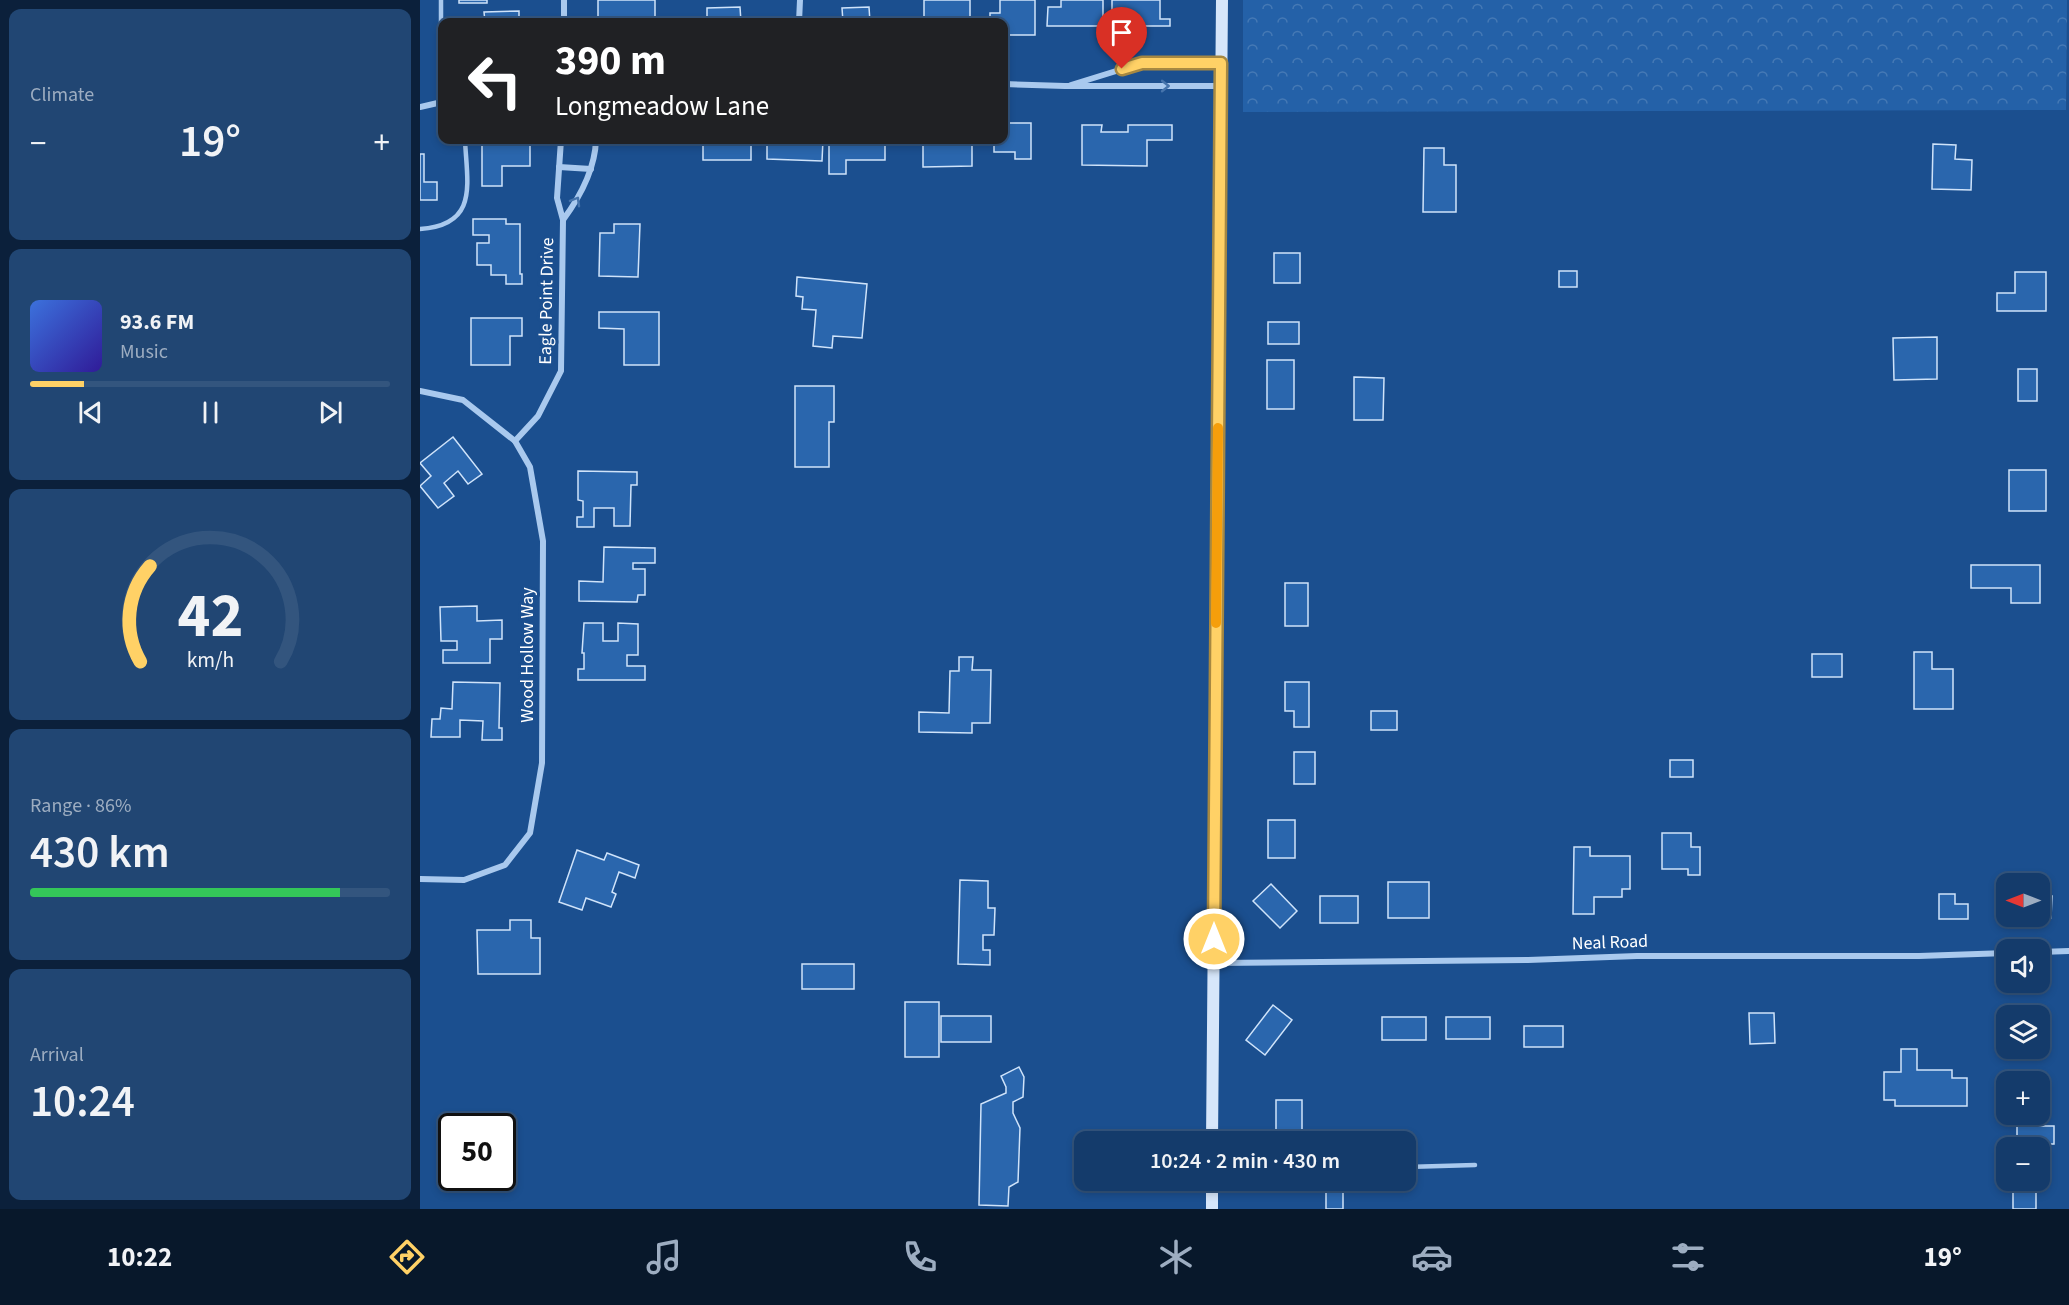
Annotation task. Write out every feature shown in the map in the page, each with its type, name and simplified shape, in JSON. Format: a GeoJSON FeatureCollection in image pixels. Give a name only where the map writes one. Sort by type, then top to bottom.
{"type":"FeatureCollection","features":[{"type":"Feature","properties":{"kind":"main road"},"geometry":{"type":"LineString","coordinates":[[1212,1131],[1222,0]]}},
{"type":"Feature","properties":{"kind":"main road"},"geometry":{"type":"LineString","coordinates":[[1212,1191],[1212,1209]]}},
{"type":"Feature","properties":{"kind":"street"},"geometry":{"type":"LineString","coordinates":[[564,0],[564,18]]}},
{"type":"Feature","properties":{"kind":"street"},"geometry":{"type":"LineString","coordinates":[[799,18],[800,0]]}},
{"type":"Feature","properties":{"kind":"street"},"geometry":{"type":"LineString","coordinates":[[1065,87],[1142,63],[1221,63]]}},
{"type":"Feature","properties":{"kind":"street"},"geometry":{"type":"LineString","coordinates":[[1008,84],[1065,87],[1221,86]]}},
{"type":"Feature","properties":{"kind":"street"},"geometry":{"type":"LineString","coordinates":[[420,107],[438,103]]}},
{"type":"Feature","properties":{"kind":"street","name":"Eagle Point Drive"},"geometry":{"type":"LineString","coordinates":[[515,441],[538,416],[561,371],[563,220],[557,198],[561,144]]}},
{"type":"Feature","properties":{"kind":"street","name":"Eagle Point Drive"},"geometry":{"type":"LineString","coordinates":[[563,220],[576,202],[591,169],[595,144]]}},
{"type":"Feature","properties":{"kind":"street"},"geometry":{"type":"LineString","coordinates":[[559,167],[591,169]]}},
{"type":"Feature","properties":{"kind":"street"},"geometry":{"type":"LineString","coordinates":[[420,391],[463,400],[515,441]]}},
{"type":"Feature","properties":{"kind":"street","name":"Wood Hollow Way"},"geometry":{"type":"LineString","coordinates":[[420,879],[464,880],[505,865],[530,833],[542,763],[543,541],[530,467],[515,441]]}},
{"type":"Feature","properties":{"kind":"street"},"geometry":{"type":"LineString","coordinates":[[2050,952],[2069,951]]}},
{"type":"Feature","properties":{"kind":"street","name":"Neal Road"},"geometry":{"type":"LineString","coordinates":[[1214,963],[1996,953]]}},
{"type":"Feature","properties":{"kind":"lane"},"geometry":{"type":"LineString","coordinates":[[441,0],[441,18]]}},
{"type":"Feature","properties":{"kind":"lane"},"geometry":{"type":"LineString","coordinates":[[420,229],[435,228],[449,223],[456,218],[463,206],[467,195],[465,144]]}},
{"type":"Feature","properties":{"kind":"lane"},"geometry":{"type":"LineString","coordinates":[[1416,1167],[1475,1165]]}},
{"type":"Feature","properties":{"kind":"green space"},"geometry":{"type":"Polygon","coordinates":[[[1243,0],[2067,0],[2066,110],[1243,112],[1243,0]]]}},
{"type":"Feature","properties":{"kind":"building"},"geometry":{"type":"Polygon","coordinates":[[[459,0],[487,0],[487,3],[459,3],[459,0]]]}},
{"type":"Feature","properties":{"kind":"building"},"geometry":{"type":"Polygon","coordinates":[[[598,0],[655,0],[655,18],[598,18],[598,0]]]}},
{"type":"Feature","properties":{"kind":"building"},"geometry":{"type":"Polygon","coordinates":[[[924,0],[970,0],[970,18],[924,18],[924,0]]]}},
{"type":"Feature","properties":{"kind":"building"},"geometry":{"type":"Polygon","coordinates":[[[1000,0],[1035,0],[1035,35],[1008,35],[1008,18],[990,18],[990,13],[1000,13],[1000,0]]]}},
{"type":"Feature","properties":{"kind":"building"},"geometry":{"type":"Polygon","coordinates":[[[1061,0],[1103,0],[1103,26],[1047,26],[1048,7],[1061,7],[1061,0]]]}},
{"type":"Feature","properties":{"kind":"building"},"geometry":{"type":"Polygon","coordinates":[[[1112,0],[1160,0],[1160,19],[1170,19],[1170,26],[1112,26],[1112,0]]]}},
{"type":"Feature","properties":{"kind":"building"},"geometry":{"type":"Polygon","coordinates":[[[740,7],[741,18],[707,18],[707,8],[740,7]]]}},
{"type":"Feature","properties":{"kind":"building"},"geometry":{"type":"Polygon","coordinates":[[[869,7],[870,18],[843,18],[842,8],[869,7]]]}},
{"type":"Feature","properties":{"kind":"building"},"geometry":{"type":"Polygon","coordinates":[[[519,11],[519,18],[485,18],[484,12],[519,11]]]}},
{"type":"Feature","properties":{"kind":"building"},"geometry":{"type":"Polygon","coordinates":[[[1008,123],[1031,123],[1031,159],[1015,159],[1015,152],[994,152],[994,144],[1008,144],[1008,123]]]}},
{"type":"Feature","properties":{"kind":"building"},"geometry":{"type":"Polygon","coordinates":[[[1082,125],[1102,125],[1101,132],[1128,132],[1128,125],[1172,125],[1172,140],[1147,140],[1147,166],[1082,165],[1082,125]]]}},
{"type":"Feature","properties":{"kind":"building"},"geometry":{"type":"Polygon","coordinates":[[[482,144],[530,144],[530,166],[502,166],[502,186],[482,186],[482,144]]]}},
{"type":"Feature","properties":{"kind":"building"},"geometry":{"type":"Polygon","coordinates":[[[703,144],[751,144],[751,160],[703,160],[703,144]]]}},
{"type":"Feature","properties":{"kind":"building"},"geometry":{"type":"Polygon","coordinates":[[[767,144],[823,144],[822,161],[767,159],[767,144]]]}},
{"type":"Feature","properties":{"kind":"building"},"geometry":{"type":"Polygon","coordinates":[[[829,144],[885,144],[885,160],[846,160],[846,174],[829,174],[829,144]]]}},
{"type":"Feature","properties":{"kind":"building"},"geometry":{"type":"Polygon","coordinates":[[[923,144],[972,144],[972,166],[923,167],[923,144]]]}},
{"type":"Feature","properties":{"kind":"building"},"geometry":{"type":"Polygon","coordinates":[[[1933,144],[1956,145],[1955,159],[1972,160],[1971,190],[1932,189],[1933,144]]]}},
{"type":"Feature","properties":{"kind":"building"},"geometry":{"type":"Polygon","coordinates":[[[1424,148],[1444,148],[1444,165],[1456,165],[1456,212],[1423,212],[1424,148]]]}},
{"type":"Feature","properties":{"kind":"building"},"geometry":{"type":"Polygon","coordinates":[[[420,154],[424,154],[424,182],[437,182],[437,200],[420,200],[420,154]]]}},
{"type":"Feature","properties":{"kind":"building"},"geometry":{"type":"Polygon","coordinates":[[[473,219],[506,219],[506,224],[520,224],[522,284],[506,284],[506,275],[491,275],[491,265],[477,265],[477,243],[489,243],[489,235],[473,235],[473,219]]]}},
{"type":"Feature","properties":{"kind":"building"},"geometry":{"type":"Polygon","coordinates":[[[614,224],[640,224],[638,277],[599,276],[600,233],[614,233],[614,224]]]}},
{"type":"Feature","properties":{"kind":"building"},"geometry":{"type":"Polygon","coordinates":[[[1274,253],[1300,253],[1300,283],[1274,283],[1274,253]]]}},
{"type":"Feature","properties":{"kind":"building"},"geometry":{"type":"Polygon","coordinates":[[[1559,271],[1577,271],[1577,287],[1559,287],[1559,271]]]}},
{"type":"Feature","properties":{"kind":"building"},"geometry":{"type":"Polygon","coordinates":[[[2015,272],[2046,272],[2046,311],[1997,311],[1997,293],[2015,293],[2015,272]]]}},
{"type":"Feature","properties":{"kind":"building"},"geometry":{"type":"Polygon","coordinates":[[[797,277],[867,284],[862,338],[833,336],[832,348],[813,346],[816,310],[802,309],[803,297],[796,296],[797,277]]]}},
{"type":"Feature","properties":{"kind":"building"},"geometry":{"type":"Polygon","coordinates":[[[599,312],[659,312],[659,365],[624,365],[624,329],[599,328],[599,312]]]}},
{"type":"Feature","properties":{"kind":"building"},"geometry":{"type":"Polygon","coordinates":[[[471,318],[522,318],[522,336],[510,336],[510,365],[471,365],[471,318]]]}},
{"type":"Feature","properties":{"kind":"building"},"geometry":{"type":"Polygon","coordinates":[[[1268,322],[1299,322],[1299,344],[1268,344],[1268,322]]]}},
{"type":"Feature","properties":{"kind":"building"},"geometry":{"type":"Polygon","coordinates":[[[1937,337],[1937,379],[1894,380],[1893,338],[1937,337]]]}},
{"type":"Feature","properties":{"kind":"building"},"geometry":{"type":"Polygon","coordinates":[[[1267,360],[1294,360],[1294,409],[1267,409],[1267,360]]]}},
{"type":"Feature","properties":{"kind":"building"},"geometry":{"type":"Polygon","coordinates":[[[2018,369],[2037,369],[2037,401],[2018,401],[2018,369]]]}},
{"type":"Feature","properties":{"kind":"building"},"geometry":{"type":"Polygon","coordinates":[[[1354,377],[1384,378],[1383,420],[1354,420],[1354,377]]]}},
{"type":"Feature","properties":{"kind":"building"},"geometry":{"type":"Polygon","coordinates":[[[795,386],[834,386],[834,422],[829,422],[829,467],[795,467],[795,386]]]}},
{"type":"Feature","properties":{"kind":"building"},"geometry":{"type":"Polygon","coordinates":[[[453,437],[482,474],[468,484],[458,471],[444,483],[454,496],[438,508],[420,486],[431,476],[420,463],[453,437]]]}},
{"type":"Feature","properties":{"kind":"building"},"geometry":{"type":"Polygon","coordinates":[[[2009,470],[2046,470],[2046,511],[2009,511],[2009,470]]]}},
{"type":"Feature","properties":{"kind":"building"},"geometry":{"type":"Polygon","coordinates":[[[578,471],[637,472],[637,485],[631,485],[630,526],[614,526],[614,508],[594,508],[594,527],[577,527],[577,517],[583,517],[583,501],[578,500],[578,471]]]}},
{"type":"Feature","properties":{"kind":"building"},"geometry":{"type":"Polygon","coordinates":[[[604,547],[655,548],[655,563],[633,563],[633,569],[645,569],[645,595],[638,595],[637,602],[579,601],[579,581],[603,582],[604,547]]]}},
{"type":"Feature","properties":{"kind":"building"},"geometry":{"type":"Polygon","coordinates":[[[1971,565],[2040,565],[2040,603],[2011,603],[2011,588],[1971,588],[1971,565]]]}},
{"type":"Feature","properties":{"kind":"building"},"geometry":{"type":"Polygon","coordinates":[[[1285,583],[1308,583],[1308,626],[1285,626],[1285,583]]]}},
{"type":"Feature","properties":{"kind":"building"},"geometry":{"type":"Polygon","coordinates":[[[477,606],[477,621],[502,620],[502,639],[490,639],[490,663],[443,663],[443,650],[457,650],[457,641],[441,641],[440,607],[477,606]]]}},
{"type":"Feature","properties":{"kind":"building"},"geometry":{"type":"Polygon","coordinates":[[[584,623],[603,623],[603,641],[618,641],[618,623],[638,624],[638,655],[627,655],[627,666],[645,666],[645,680],[578,680],[578,669],[584,669],[584,653],[582,653],[584,623]]]}},
{"type":"Feature","properties":{"kind":"building"},"geometry":{"type":"Polygon","coordinates":[[[1914,652],[1932,652],[1932,669],[1953,669],[1953,709],[1914,709],[1914,652]]]}},
{"type":"Feature","properties":{"kind":"building"},"geometry":{"type":"Polygon","coordinates":[[[1812,654],[1842,654],[1842,677],[1812,677],[1812,654]]]}},
{"type":"Feature","properties":{"kind":"building"},"geometry":{"type":"Polygon","coordinates":[[[959,657],[973,657],[972,670],[991,670],[990,723],[972,723],[972,733],[919,732],[919,712],[949,713],[950,671],[959,671],[959,657]]]}},
{"type":"Feature","properties":{"kind":"building"},"geometry":{"type":"Polygon","coordinates":[[[453,682],[500,683],[499,728],[502,728],[502,740],[482,740],[483,721],[460,720],[460,737],[431,737],[432,719],[440,719],[441,708],[452,709],[453,682]]]}},
{"type":"Feature","properties":{"kind":"building"},"geometry":{"type":"Polygon","coordinates":[[[1285,682],[1309,682],[1309,727],[1294,727],[1294,711],[1285,711],[1285,682]]]}},
{"type":"Feature","properties":{"kind":"building"},"geometry":{"type":"Polygon","coordinates":[[[1371,711],[1397,711],[1397,730],[1371,730],[1371,711]]]}},
{"type":"Feature","properties":{"kind":"building"},"geometry":{"type":"Polygon","coordinates":[[[1294,752],[1315,752],[1315,784],[1294,784],[1294,752]]]}},
{"type":"Feature","properties":{"kind":"building"},"geometry":{"type":"Polygon","coordinates":[[[1670,760],[1693,760],[1693,777],[1670,777],[1670,760]]]}},
{"type":"Feature","properties":{"kind":"building"},"geometry":{"type":"Polygon","coordinates":[[[1268,820],[1295,820],[1295,858],[1268,858],[1268,820]]]}},
{"type":"Feature","properties":{"kind":"building"},"geometry":{"type":"Polygon","coordinates":[[[1662,833],[1691,833],[1691,847],[1700,847],[1700,875],[1688,875],[1688,869],[1662,869],[1662,833]]]}},
{"type":"Feature","properties":{"kind":"building"},"geometry":{"type":"Polygon","coordinates":[[[1574,847],[1590,847],[1590,856],[1630,856],[1630,889],[1622,889],[1622,897],[1594,897],[1594,914],[1573,914],[1574,847]]]}},
{"type":"Feature","properties":{"kind":"building"},"geometry":{"type":"Polygon","coordinates":[[[577,850],[604,860],[607,853],[639,865],[635,878],[619,872],[612,892],[616,894],[611,907],[586,898],[582,910],[559,902],[577,850]]]}},
{"type":"Feature","properties":{"kind":"building"},"geometry":{"type":"Polygon","coordinates":[[[960,880],[988,881],[988,908],[995,908],[994,935],[983,935],[983,950],[990,950],[990,965],[958,964],[960,880]]]}},
{"type":"Feature","properties":{"kind":"building"},"geometry":{"type":"Polygon","coordinates":[[[1388,882],[1429,882],[1429,918],[1388,918],[1388,882]]]}},
{"type":"Feature","properties":{"kind":"building"},"geometry":{"type":"Polygon","coordinates":[[[1271,884],[1297,911],[1280,928],[1253,901],[1271,884]]]}},
{"type":"Feature","properties":{"kind":"building"},"geometry":{"type":"Polygon","coordinates":[[[1939,894],[1955,894],[1955,904],[1968,904],[1968,919],[1939,919],[1939,894]]]}},
{"type":"Feature","properties":{"kind":"building"},"geometry":{"type":"Polygon","coordinates":[[[1320,896],[1358,896],[1358,923],[1320,923],[1320,896]]]}},
{"type":"Feature","properties":{"kind":"building"},"geometry":{"type":"Polygon","coordinates":[[[2050,896],[2052,896],[2051,918],[2050,896]]]}},
{"type":"Feature","properties":{"kind":"building"},"geometry":{"type":"Polygon","coordinates":[[[510,920],[531,920],[531,938],[540,938],[540,974],[478,974],[477,930],[510,930],[510,920]]]}},
{"type":"Feature","properties":{"kind":"building"},"geometry":{"type":"Polygon","coordinates":[[[802,964],[854,964],[854,989],[802,989],[802,964]]]}},
{"type":"Feature","properties":{"kind":"building"},"geometry":{"type":"Polygon","coordinates":[[[905,1002],[939,1002],[939,1057],[905,1057],[905,1002]]]}},
{"type":"Feature","properties":{"kind":"building"},"geometry":{"type":"Polygon","coordinates":[[[1273,1005],[1292,1020],[1265,1055],[1246,1040],[1273,1005]]]}},
{"type":"Feature","properties":{"kind":"building"},"geometry":{"type":"Polygon","coordinates":[[[1749,1013],[1774,1013],[1775,1043],[1750,1044],[1749,1013]]]}},
{"type":"Feature","properties":{"kind":"building"},"geometry":{"type":"Polygon","coordinates":[[[941,1016],[991,1016],[991,1042],[941,1042],[941,1016]]]}},
{"type":"Feature","properties":{"kind":"building"},"geometry":{"type":"Polygon","coordinates":[[[1382,1017],[1426,1017],[1426,1040],[1382,1040],[1382,1017]]]}},
{"type":"Feature","properties":{"kind":"building"},"geometry":{"type":"Polygon","coordinates":[[[1446,1017],[1490,1017],[1490,1039],[1446,1039],[1446,1017]]]}},
{"type":"Feature","properties":{"kind":"building"},"geometry":{"type":"Polygon","coordinates":[[[1524,1026],[1563,1026],[1563,1047],[1524,1047],[1524,1026]]]}},
{"type":"Feature","properties":{"kind":"building"},"geometry":{"type":"Polygon","coordinates":[[[1901,1049],[1917,1049],[1917,1070],[1952,1070],[1952,1078],[1967,1078],[1967,1106],[1895,1106],[1895,1100],[1884,1100],[1884,1072],[1901,1072],[1901,1049]]]}},
{"type":"Feature","properties":{"kind":"building"},"geometry":{"type":"Polygon","coordinates":[[[1019,1067],[1024,1077],[1023,1097],[1013,1102],[1013,1113],[1020,1128],[1018,1182],[1009,1187],[1008,1206],[979,1205],[981,1104],[1006,1093],[1001,1076],[1019,1067]]]}},
{"type":"Feature","properties":{"kind":"building"},"geometry":{"type":"Polygon","coordinates":[[[1276,1100],[1302,1100],[1302,1131],[1276,1131],[1276,1100]]]}},
{"type":"Feature","properties":{"kind":"building"},"geometry":{"type":"Polygon","coordinates":[[[2017,1126],[2054,1126],[2054,1144],[2050,1144],[2050,1137],[2017,1137],[2017,1126]]]}},
{"type":"Feature","properties":{"kind":"building"},"geometry":{"type":"Polygon","coordinates":[[[1326,1191],[1343,1191],[1343,1209],[1326,1209],[1326,1191]]]}},
{"type":"Feature","properties":{"kind":"building"},"geometry":{"type":"Polygon","coordinates":[[[2013,1191],[2036,1191],[2036,1209],[2013,1209],[2013,1191]]]}},
{"type":"Feature","properties":{"kind":"slow traffic"},"geometry":{"type":"LineString","coordinates":[[1216,623],[1218,428]]}},
{"type":"Feature","properties":{"kind":"route"},"geometry":{"type":"LineString","coordinates":[[1122,69],[1142,63],[1221,63],[1214,939]]}}]}
